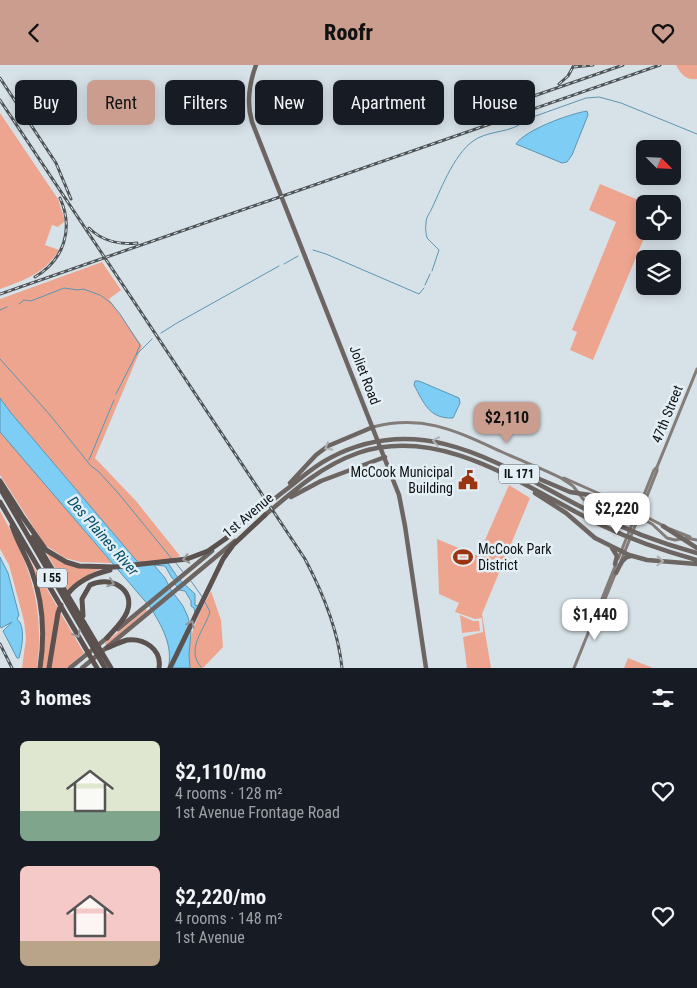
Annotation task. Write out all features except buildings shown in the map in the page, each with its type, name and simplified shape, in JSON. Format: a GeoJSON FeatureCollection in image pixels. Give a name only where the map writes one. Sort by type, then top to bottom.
{"type":"FeatureCollection","features":[{"type":"Feature","properties":{"kind":"highway"},"geometry":{"type":"LineString","coordinates":[[0,481],[112,668]]}},
{"type":"Feature","properties":{"kind":"highway","name":"I 55"},"geometry":{"type":"LineString","coordinates":[[0,488],[105,668]]}},
{"type":"Feature","properties":{"kind":"highway","name":"I 55"},"geometry":{"type":"LineString","coordinates":[[0,502],[96,667]]}},
{"type":"Feature","properties":{"kind":"highway"},"geometry":{"type":"LineString","coordinates":[[20,513],[46,549],[54,556],[79,566],[105,569],[169,562],[194,557],[208,551],[228,537]]}},
{"type":"Feature","properties":{"kind":"highway"},"geometry":{"type":"LineString","coordinates":[[170,668],[222,559],[233,545],[266,515]]}},
{"type":"Feature","properties":{"kind":"highway"},"geometry":{"type":"LineString","coordinates":[[8,517],[32,571],[40,604],[43,637],[40,668]]}},
{"type":"Feature","properties":{"kind":"highway"},"geometry":{"type":"LineString","coordinates":[[49,668],[58,613],[71,589],[105,569]]}},
{"type":"Feature","properties":{"kind":"highway"},"geometry":{"type":"LineString","coordinates":[[87,626],[83,617],[82,607],[85,592],[90,585],[104,580],[118,585],[127,597],[127,612],[122,621],[105,639]]}},
{"type":"Feature","properties":{"kind":"highway"},"geometry":{"type":"LineString","coordinates":[[107,647],[126,641],[137,640],[146,643],[157,653],[160,659],[159,668]]}},
{"type":"Feature","properties":{"kind":"main road","name":"Joliet Road"},"geometry":{"type":"LineString","coordinates":[[256,65],[248,99],[252,122],[385,457],[401,503],[426,668]]}},
{"type":"Feature","properties":{"kind":"main road"},"geometry":{"type":"LineString","coordinates":[[285,489],[322,450],[373,427]]}},
{"type":"Feature","properties":{"kind":"main road","name":"1st Avenue"},"geometry":{"type":"LineString","coordinates":[[70,668],[285,489],[323,461],[344,451],[390,439],[409,438],[438,442],[470,452]]}},
{"type":"Feature","properties":{"kind":"main road","name":"1st Avenue"},"geometry":{"type":"LineString","coordinates":[[107,647],[271,510],[329,466],[352,455],[372,449],[405,445],[428,447],[444,450],[506,476]]}},
{"type":"Feature","properties":{"kind":"main road"},"geometry":{"type":"LineString","coordinates":[[470,452],[564,490],[579,494],[609,497]]}},
{"type":"Feature","properties":{"kind":"main road","name":"IL 171"},"geometry":{"type":"LineString","coordinates":[[470,452],[508,468],[591,513],[638,534],[697,553]]}},
{"type":"Feature","properties":{"kind":"main road"},"geometry":{"type":"LineString","coordinates":[[289,497],[385,457]]}},
{"type":"Feature","properties":{"kind":"main road"},"geometry":{"type":"LineString","coordinates":[[506,476],[566,513],[595,538],[632,557]]}},
{"type":"Feature","properties":{"kind":"main road","name":"IL 171"},"geometry":{"type":"LineString","coordinates":[[506,476],[620,534],[697,562]]}},
{"type":"Feature","properties":{"kind":"main road"},"geometry":{"type":"LineString","coordinates":[[663,526],[697,548]]}},
{"type":"Feature","properties":{"kind":"main road"},"geometry":{"type":"LineString","coordinates":[[611,547],[616,553],[616,565]]}},
{"type":"Feature","properties":{"kind":"main road"},"geometry":{"type":"LineString","coordinates":[[616,573],[622,561],[627,557],[647,560],[697,562]]}},
{"type":"Feature","properties":{"kind":"main road","name":"IL 171"},"geometry":{"type":"LineString","coordinates":[[82,668],[107,647]]}},
{"type":"Feature","properties":{"kind":"street","name":"47th Street"},"geometry":{"type":"LineString","coordinates":[[599,607],[605,599],[616,573],[637,514],[657,471],[697,369]]}},
{"type":"Feature","properties":{"kind":"street"},"geometry":{"type":"LineString","coordinates":[[373,427],[400,422],[437,425],[609,497],[628,507],[652,524],[667,538],[672,540],[680,538],[697,540]]}},
{"type":"Feature","properties":{"kind":"street","name":"47th Street"},"geometry":{"type":"LineString","coordinates":[[637,514],[640,502],[657,467]]}},
{"type":"Feature","properties":{"kind":"street"},"geometry":{"type":"LineString","coordinates":[[551,473],[569,483],[582,499],[591,504],[612,505],[697,540]]}},
{"type":"Feature","properties":{"kind":"street"},"geometry":{"type":"LineString","coordinates":[[628,507],[635,506],[640,502]]}},
{"type":"Feature","properties":{"kind":"street","name":"47th Street"},"geometry":{"type":"LineString","coordinates":[[574,668],[623,552]]}},
{"type":"Feature","properties":{"kind":"shaded area"},"geometry":{"type":"Polygon","coordinates":[[[676,65],[697,65],[697,79],[687,78],[676,65]]]}},
{"type":"Feature","properties":{"kind":"shaded area"},"geometry":{"type":"Polygon","coordinates":[[[0,113],[58,199],[65,221],[58,227],[52,225],[45,245],[59,250],[47,265],[34,275],[0,289],[0,113]]]}},
{"type":"Feature","properties":{"kind":"shaded area"},"geometry":{"type":"Polygon","coordinates":[[[600,184],[636,199],[636,240],[643,240],[639,250],[636,250],[636,257],[593,360],[570,350],[577,332],[572,330],[616,222],[589,210],[600,184]]]}},
{"type":"Feature","properties":{"kind":"shaded area"},"geometry":{"type":"Polygon","coordinates":[[[102,262],[121,290],[109,299],[142,346],[95,458],[136,501],[180,556],[168,560],[136,561],[0,398],[0,299],[102,262]]]}},
{"type":"Feature","properties":{"kind":"shaded area"},"geometry":{"type":"Polygon","coordinates":[[[0,432],[112,563],[80,562],[65,558],[45,545],[0,475],[0,432]]]}},
{"type":"Feature","properties":{"kind":"shaded area"},"geometry":{"type":"Polygon","coordinates":[[[509,485],[530,498],[482,614],[491,668],[467,668],[463,637],[483,632],[482,618],[475,619],[455,612],[459,603],[439,594],[437,539],[478,556],[509,485]]]}},
{"type":"Feature","properties":{"kind":"shaded area"},"geometry":{"type":"Polygon","coordinates":[[[0,511],[20,549],[33,586],[39,625],[37,668],[22,668],[26,638],[24,621],[9,565],[0,549],[0,511]]]}},
{"type":"Feature","properties":{"kind":"shaded area"},"geometry":{"type":"Polygon","coordinates":[[[43,547],[63,563],[100,569],[80,579],[68,590],[43,547]]]}},
{"type":"Feature","properties":{"kind":"shaded area"},"geometry":{"type":"Polygon","coordinates":[[[27,555],[58,608],[47,668],[42,668],[44,629],[27,555]]]}},
{"type":"Feature","properties":{"kind":"shaded area"},"geometry":{"type":"Polygon","coordinates":[[[211,591],[221,620],[223,647],[203,668],[190,668],[189,648],[191,638],[211,591]]]}},
{"type":"Feature","properties":{"kind":"shaded area"},"geometry":{"type":"Polygon","coordinates":[[[146,609],[147,611],[106,646],[105,643],[146,609]]]}},
{"type":"Feature","properties":{"kind":"shaded area"},"geometry":{"type":"Polygon","coordinates":[[[60,612],[84,653],[67,668],[50,668],[60,612]]]}},
{"type":"Feature","properties":{"kind":"shaded area"},"geometry":{"type":"Polygon","coordinates":[[[460,615],[473,621],[479,621],[480,631],[462,633],[460,615]]]}},
{"type":"Feature","properties":{"kind":"shaded area"},"geometry":{"type":"Polygon","coordinates":[[[628,658],[653,668],[624,668],[628,658]]]}},
{"type":"Feature","properties":{"kind":"water"},"geometry":{"type":"Polygon","coordinates":[[[587,111],[588,115],[572,155],[567,162],[562,163],[516,144],[528,133],[538,128],[570,115],[587,111]]]}},
{"type":"Feature","properties":{"kind":"water"},"geometry":{"type":"Polygon","coordinates":[[[415,381],[459,398],[460,403],[453,418],[438,416],[428,409],[414,385],[415,381]]]}},
{"type":"Feature","properties":{"kind":"water","name":"Des Plaines River"},"geometry":{"type":"Polygon","coordinates":[[[0,398],[136,560],[138,562],[168,563],[178,578],[195,594],[195,605],[198,606],[195,613],[185,591],[179,590],[175,580],[165,566],[154,565],[165,578],[188,617],[191,632],[190,668],[168,668],[168,644],[162,628],[150,607],[0,432],[0,398]]]}},
{"type":"Feature","properties":{"kind":"water"},"geometry":{"type":"Polygon","coordinates":[[[0,557],[8,573],[19,615],[17,619],[22,627],[22,643],[19,658],[17,658],[3,631],[12,622],[1,628],[0,626],[0,557]]]}},
{"type":"Feature","properties":{"kind":"waterway"},"geometry":{"type":"LineString","coordinates":[[535,116],[586,98],[599,97],[621,103],[697,134]]}},
{"type":"Feature","properties":{"kind":"waterway"},"geometry":{"type":"LineString","coordinates":[[432,271],[439,250],[427,238],[426,221],[456,159],[470,143],[478,138],[519,125]]}},
{"type":"Feature","properties":{"kind":"waterway"},"geometry":{"type":"LineString","coordinates":[[313,250],[419,294],[424,288]]}},
{"type":"Feature","properties":{"kind":"waterway"},"geometry":{"type":"LineString","coordinates":[[284,264],[298,256]]}},
{"type":"Feature","properties":{"kind":"waterway"},"geometry":{"type":"LineString","coordinates":[[161,333],[279,266]]}},
{"type":"Feature","properties":{"kind":"waterway"},"geometry":{"type":"LineString","coordinates":[[425,285],[430,274]]}},
{"type":"Feature","properties":{"kind":"waterway"},"geometry":{"type":"LineString","coordinates":[[19,304],[24,300],[31,301],[64,288],[83,289],[100,295],[111,303],[120,314],[140,345],[136,355]]}},
{"type":"Feature","properties":{"kind":"waterway"},"geometry":{"type":"LineString","coordinates":[[0,310],[7,307]]}},
{"type":"Feature","properties":{"kind":"waterway"},"geometry":{"type":"LineString","coordinates":[[116,394],[136,355],[152,339]]}},
{"type":"Feature","properties":{"kind":"waterway"},"geometry":{"type":"LineString","coordinates":[[0,359],[50,415],[91,466],[119,494],[172,559]]}},
{"type":"Feature","properties":{"kind":"waterway"},"geometry":{"type":"LineString","coordinates":[[89,460],[114,400]]}},
{"type":"Feature","properties":{"kind":"waterway"},"geometry":{"type":"LineString","coordinates":[[175,562],[183,572]]}},
{"type":"Feature","properties":{"kind":"waterway"},"geometry":{"type":"LineString","coordinates":[[191,581],[203,598]]}},
{"type":"Feature","properties":{"kind":"waterway"},"geometry":{"type":"LineString","coordinates":[[201,667],[197,660],[195,646],[210,612],[205,602]]}},
{"type":"Feature","properties":{"kind":"railway"},"geometry":{"type":"LineString","coordinates":[[559,84],[568,76],[574,65]]}},
{"type":"Feature","properties":{"kind":"railway"},"geometry":{"type":"LineString","coordinates":[[574,67],[593,65]]}},
{"type":"Feature","properties":{"kind":"railway"},"geometry":{"type":"LineString","coordinates":[[535,96],[623,65]]}},
{"type":"Feature","properties":{"kind":"railway"},"geometry":{"type":"LineString","coordinates":[[0,294],[660,65]]}},
{"type":"Feature","properties":{"kind":"railway"},"geometry":{"type":"LineString","coordinates":[[0,78],[56,163],[71,199]]}},
{"type":"Feature","properties":{"kind":"railway"},"geometry":{"type":"LineString","coordinates":[[0,100],[305,559],[329,612],[337,639],[342,668]]}},
{"type":"Feature","properties":{"kind":"railway"},"geometry":{"type":"LineString","coordinates":[[35,277],[53,262],[64,243],[66,221],[60,198]]}},
{"type":"Feature","properties":{"kind":"railway"},"geometry":{"type":"LineString","coordinates":[[89,228],[105,239],[124,243],[137,243]]}},
{"type":"Feature","properties":{"kind":"railway"},"geometry":{"type":"LineString","coordinates":[[0,644],[12,668]]}},
{"type":"Feature","properties":{"kind":"place","name":"McCook Municipal Building"},"geometry":{"type":"Point","coordinates":[468,480]}},
{"type":"Feature","properties":{"kind":"place","name":"McCook Park District"},"geometry":{"type":"Point","coordinates":[463,557]}}]}
